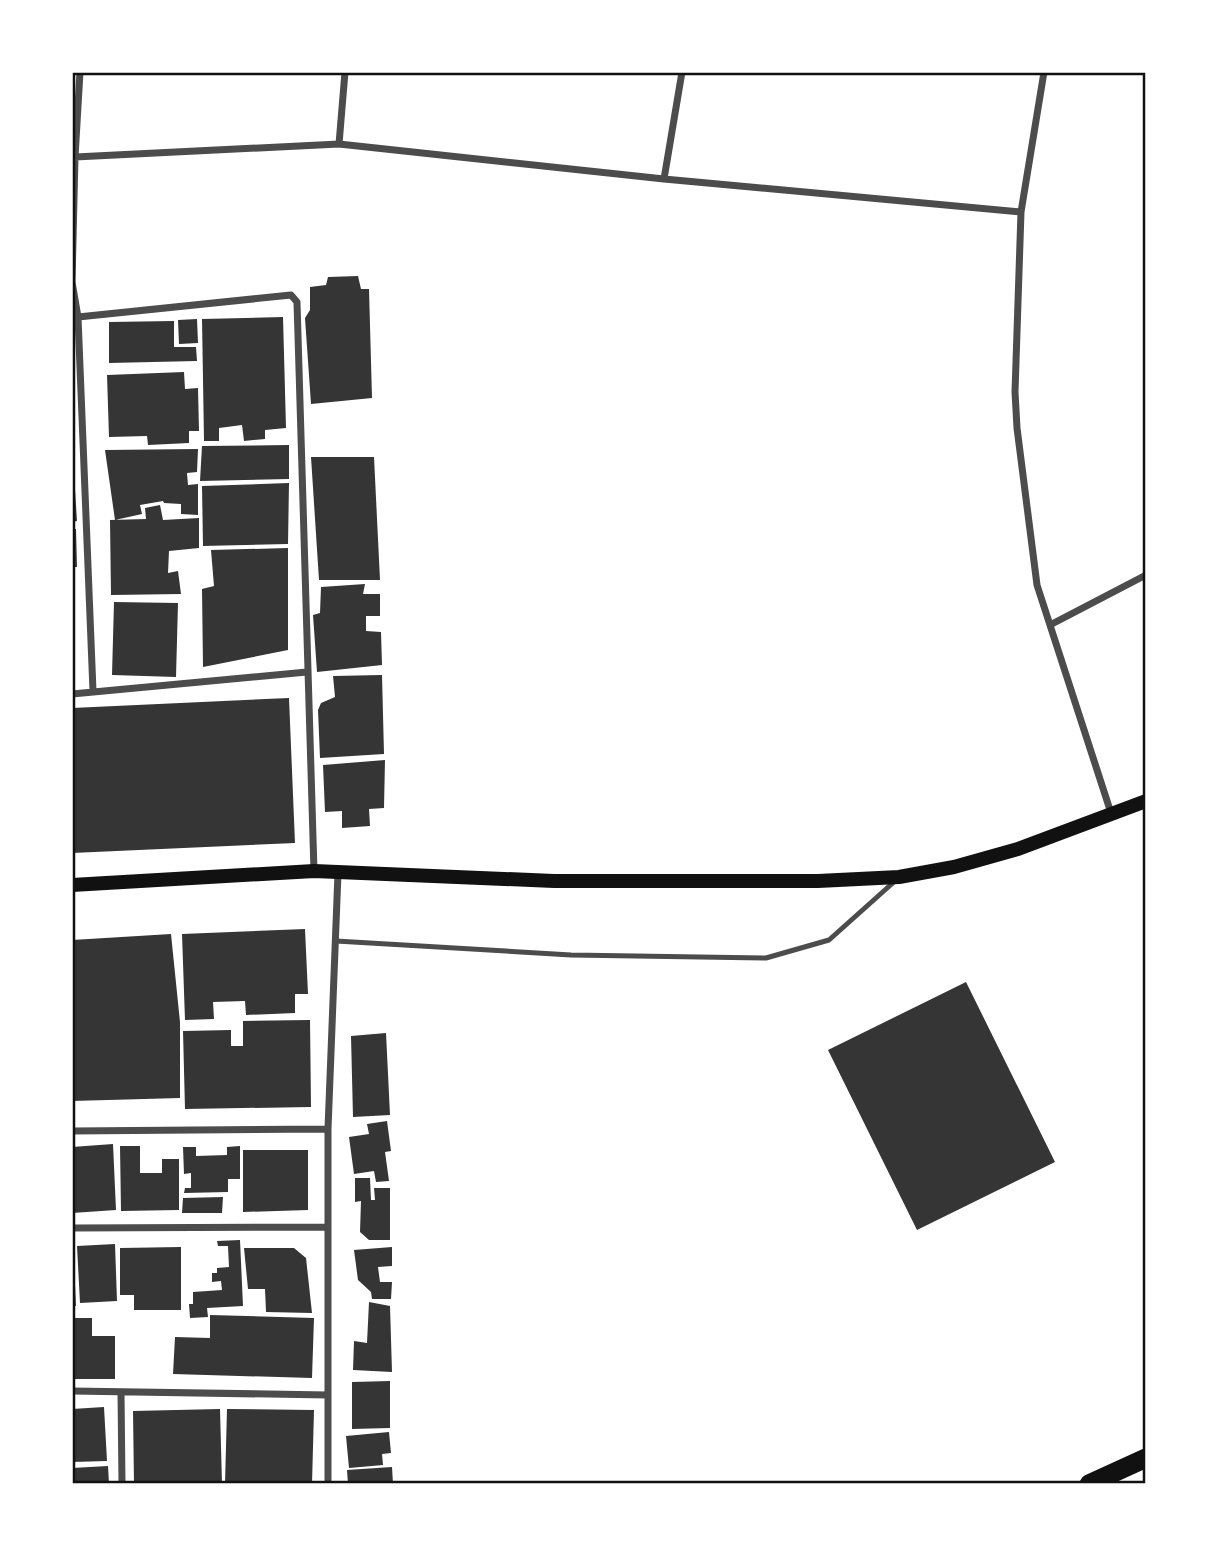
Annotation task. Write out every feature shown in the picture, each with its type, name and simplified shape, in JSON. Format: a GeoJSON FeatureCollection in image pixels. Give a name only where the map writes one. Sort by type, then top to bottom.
{"type":"FeatureCollection","features":[{"type":"Feature","properties":{"kind":"highway"},"geometry":{"type":"LineString","coordinates":[[1089,1484],[1146,1458]]}},
{"type":"Feature","properties":{"kind":"main road"},"geometry":{"type":"LineString","coordinates":[[72,885],[314,871],[554,881],[818,881],[900,877],[954,867],[1018,849],[1146,801]]}},
{"type":"Feature","properties":{"kind":"street"},"geometry":{"type":"LineString","coordinates":[[80,72],[72,282],[78,317],[93,691]]}},
{"type":"Feature","properties":{"kind":"street"},"geometry":{"type":"LineString","coordinates":[[339,144],[345,72]]}},
{"type":"Feature","properties":{"kind":"street"},"geometry":{"type":"LineString","coordinates":[[664,179],[682,72]]}},
{"type":"Feature","properties":{"kind":"street"},"geometry":{"type":"LineString","coordinates":[[1044,72],[1021,212],[1017,428],[1037,585],[1111,813]]}},
{"type":"Feature","properties":{"kind":"street"},"geometry":{"type":"LineString","coordinates":[[75,157],[339,144],[664,179],[1021,212]]}},
{"type":"Feature","properties":{"kind":"street"},"geometry":{"type":"LineString","coordinates":[[78,317],[291,295],[298,302],[314,871]]}},
{"type":"Feature","properties":{"kind":"street"},"geometry":{"type":"LineString","coordinates":[[1050,625],[1146,575]]}},
{"type":"Feature","properties":{"kind":"street"},"geometry":{"type":"LineString","coordinates":[[72,694],[307,673]]}},
{"type":"Feature","properties":{"kind":"street"},"geometry":{"type":"LineString","coordinates":[[328,1484],[328,1129],[338,872]]}},
{"type":"Feature","properties":{"kind":"street"},"geometry":{"type":"LineString","coordinates":[[72,1131],[328,1129]]}},
{"type":"Feature","properties":{"kind":"street"},"geometry":{"type":"LineString","coordinates":[[72,1228],[328,1227]]}},
{"type":"Feature","properties":{"kind":"street"},"geometry":{"type":"LineString","coordinates":[[72,1391],[328,1395]]}},
{"type":"Feature","properties":{"kind":"street"},"geometry":{"type":"LineString","coordinates":[[121,1392],[122,1484]]}},
{"type":"Feature","properties":{"kind":"lane"},"geometry":{"type":"LineString","coordinates":[[336,941],[571,955],[766,958],[829,940],[900,877]]}},
{"type":"Feature","properties":{"kind":"building"},"geometry":{"type":"Polygon","coordinates":[[[358,276],[361,289],[369,289],[372,398],[311,404],[305,318],[310,310],[310,287],[326,285],[328,277],[358,276]]]}},
{"type":"Feature","properties":{"kind":"building"},"geometry":{"type":"Polygon","coordinates":[[[283,317],[286,428],[265,430],[265,439],[244,441],[242,425],[219,428],[219,441],[204,441],[202,319],[283,317]]]}},
{"type":"Feature","properties":{"kind":"building"},"geometry":{"type":"Polygon","coordinates":[[[197,319],[198,343],[179,344],[178,320],[197,319]]]}},
{"type":"Feature","properties":{"kind":"building"},"geometry":{"type":"Polygon","coordinates":[[[174,321],[174,347],[196,347],[197,361],[109,363],[109,322],[174,321]]]}},
{"type":"Feature","properties":{"kind":"building"},"geometry":{"type":"Polygon","coordinates":[[[184,372],[185,389],[198,388],[199,431],[189,431],[189,443],[148,445],[147,436],[109,437],[107,375],[184,372]]]}},
{"type":"Feature","properties":{"kind":"building"},"geometry":{"type":"Polygon","coordinates":[[[289,445],[289,479],[200,481],[202,446],[289,445]]]}},
{"type":"Feature","properties":{"kind":"building"},"geometry":{"type":"Polygon","coordinates":[[[198,449],[197,472],[187,473],[188,485],[198,484],[198,515],[181,514],[181,504],[163,501],[140,505],[142,514],[115,520],[105,450],[198,449]]]}},
{"type":"Feature","properties":{"kind":"building"},"geometry":{"type":"Polygon","coordinates":[[[311,457],[374,457],[380,580],[319,580],[311,457]]]}},
{"type":"Feature","properties":{"kind":"building"},"geometry":{"type":"Polygon","coordinates":[[[72,474],[77,521],[72,522],[72,474]]]}},
{"type":"Feature","properties":{"kind":"building"},"geometry":{"type":"Polygon","coordinates":[[[289,483],[288,544],[203,546],[202,486],[289,483]]]}},
{"type":"Feature","properties":{"kind":"building"},"geometry":{"type":"Polygon","coordinates":[[[160,505],[163,520],[199,518],[199,548],[169,551],[168,573],[178,571],[181,594],[111,595],[110,520],[146,519],[145,508],[160,505]]]}},
{"type":"Feature","properties":{"kind":"building"},"geometry":{"type":"Polygon","coordinates":[[[72,529],[76,529],[77,567],[72,567],[72,529]]]}},
{"type":"Feature","properties":{"kind":"building"},"geometry":{"type":"Polygon","coordinates":[[[288,548],[288,650],[203,667],[202,589],[214,586],[211,550],[288,548]]]}},
{"type":"Feature","properties":{"kind":"building"},"geometry":{"type":"Polygon","coordinates":[[[365,584],[363,594],[380,594],[380,616],[366,616],[366,631],[381,632],[382,665],[317,672],[313,615],[320,613],[321,587],[365,584]]]}},
{"type":"Feature","properties":{"kind":"building"},"geometry":{"type":"Polygon","coordinates":[[[114,602],[178,603],[176,677],[112,675],[114,602]]]}},
{"type":"Feature","properties":{"kind":"building"},"geometry":{"type":"Polygon","coordinates":[[[382,675],[384,754],[320,758],[318,710],[321,703],[335,697],[333,676],[382,675]]]}},
{"type":"Feature","properties":{"kind":"building"},"geometry":{"type":"Polygon","coordinates":[[[289,698],[295,843],[72,853],[72,708],[289,698]]]}},
{"type":"Feature","properties":{"kind":"building"},"geometry":{"type":"Polygon","coordinates":[[[385,760],[384,808],[369,809],[370,826],[342,828],[342,811],[325,812],[323,765],[385,760]]]}},
{"type":"Feature","properties":{"kind":"building"},"geometry":{"type":"Polygon","coordinates":[[[305,929],[308,994],[295,994],[295,1013],[246,1015],[245,1001],[213,1002],[214,1019],[185,1020],[182,934],[305,929]]]}},
{"type":"Feature","properties":{"kind":"building"},"geometry":{"type":"Polygon","coordinates":[[[171,934],[180,1022],[180,1098],[72,1101],[72,940],[171,934]]]}},
{"type":"Feature","properties":{"kind":"building"},"geometry":{"type":"Polygon","coordinates":[[[966,982],[1055,1162],[917,1230],[828,1050],[966,982]]]}},
{"type":"Feature","properties":{"kind":"building"},"geometry":{"type":"Polygon","coordinates":[[[310,1020],[311,1107],[185,1109],[183,1031],[231,1030],[231,1046],[243,1046],[243,1021],[310,1020]]]}},
{"type":"Feature","properties":{"kind":"building"},"geometry":{"type":"Polygon","coordinates":[[[386,1033],[390,1115],[353,1117],[351,1036],[386,1033]]]}},
{"type":"Feature","properties":{"kind":"building"},"geometry":{"type":"Polygon","coordinates":[[[387,1121],[391,1151],[385,1152],[389,1181],[376,1182],[374,1171],[354,1174],[349,1137],[369,1134],[367,1124],[387,1121]]]}},
{"type":"Feature","properties":{"kind":"building"},"geometry":{"type":"Polygon","coordinates":[[[113,1144],[116,1210],[72,1213],[72,1147],[113,1144]]]}},
{"type":"Feature","properties":{"kind":"building"},"geometry":{"type":"Polygon","coordinates":[[[120,1146],[140,1146],[140,1173],[162,1173],[162,1159],[179,1159],[179,1210],[121,1211],[120,1146]]]}},
{"type":"Feature","properties":{"kind":"building"},"geometry":{"type":"Polygon","coordinates":[[[240,1146],[240,1179],[228,1179],[228,1192],[184,1193],[185,1188],[191,1188],[191,1173],[184,1174],[183,1147],[196,1147],[196,1156],[227,1155],[227,1147],[240,1146]]]}},
{"type":"Feature","properties":{"kind":"building"},"geometry":{"type":"Polygon","coordinates":[[[243,1150],[308,1150],[308,1210],[243,1212],[243,1150]]]}},
{"type":"Feature","properties":{"kind":"building"},"geometry":{"type":"Polygon","coordinates":[[[355,1178],[370,1178],[371,1200],[375,1200],[374,1188],[390,1188],[390,1240],[369,1240],[360,1232],[361,1201],[355,1202],[355,1178]]]}},
{"type":"Feature","properties":{"kind":"building"},"geometry":{"type":"Polygon","coordinates":[[[223,1197],[222,1213],[182,1213],[183,1198],[223,1197]]]}},
{"type":"Feature","properties":{"kind":"building"},"geometry":{"type":"Polygon","coordinates":[[[240,1240],[243,1306],[207,1308],[208,1317],[190,1318],[189,1304],[193,1304],[193,1292],[222,1290],[221,1281],[212,1282],[212,1273],[217,1273],[217,1268],[229,1267],[228,1246],[218,1246],[217,1241],[240,1240]]]}},
{"type":"Feature","properties":{"kind":"building"},"geometry":{"type":"Polygon","coordinates":[[[115,1244],[117,1301],[80,1303],[77,1246],[115,1244]]]}},
{"type":"Feature","properties":{"kind":"building"},"geometry":{"type":"Polygon","coordinates":[[[181,1247],[181,1310],[134,1310],[134,1295],[120,1295],[120,1248],[181,1247]]]}},
{"type":"Feature","properties":{"kind":"building"},"geometry":{"type":"Polygon","coordinates":[[[392,1247],[392,1266],[378,1267],[380,1282],[392,1282],[391,1299],[372,1299],[371,1292],[358,1280],[354,1250],[392,1247]]]}},
{"type":"Feature","properties":{"kind":"building"},"geometry":{"type":"Polygon","coordinates":[[[244,1248],[294,1248],[306,1258],[312,1313],[266,1312],[265,1289],[248,1289],[244,1248]]]}},
{"type":"Feature","properties":{"kind":"building"},"geometry":{"type":"Polygon","coordinates":[[[74,1264],[76,1306],[72,1306],[74,1264]]]}},
{"type":"Feature","properties":{"kind":"building"},"geometry":{"type":"Polygon","coordinates":[[[369,1302],[390,1306],[392,1372],[353,1370],[354,1341],[367,1343],[369,1302]]]}},
{"type":"Feature","properties":{"kind":"building"},"geometry":{"type":"Polygon","coordinates":[[[210,1315],[314,1318],[312,1378],[173,1374],[175,1337],[210,1338],[210,1315]]]}},
{"type":"Feature","properties":{"kind":"building"},"geometry":{"type":"Polygon","coordinates":[[[72,1318],[92,1318],[92,1336],[115,1336],[115,1379],[72,1379],[72,1318]]]}},
{"type":"Feature","properties":{"kind":"building"},"geometry":{"type":"Polygon","coordinates":[[[390,1381],[390,1428],[352,1429],[352,1382],[390,1381]]]}},
{"type":"Feature","properties":{"kind":"building"},"geometry":{"type":"Polygon","coordinates":[[[104,1407],[107,1461],[72,1462],[72,1409],[104,1407]]]}},
{"type":"Feature","properties":{"kind":"building"},"geometry":{"type":"Polygon","coordinates":[[[220,1409],[222,1484],[134,1484],[133,1411],[220,1409]]]}},
{"type":"Feature","properties":{"kind":"building"},"geometry":{"type":"Polygon","coordinates":[[[227,1409],[314,1410],[312,1484],[225,1484],[227,1409]]]}},
{"type":"Feature","properties":{"kind":"building"},"geometry":{"type":"Polygon","coordinates":[[[389,1432],[391,1453],[382,1454],[383,1465],[349,1468],[346,1436],[389,1432]]]}},
{"type":"Feature","properties":{"kind":"building"},"geometry":{"type":"Polygon","coordinates":[[[108,1466],[109,1484],[72,1484],[72,1468],[108,1466]]]}},
{"type":"Feature","properties":{"kind":"building"},"geometry":{"type":"Polygon","coordinates":[[[392,1467],[393,1484],[348,1484],[347,1470],[392,1467]]]}}]}
